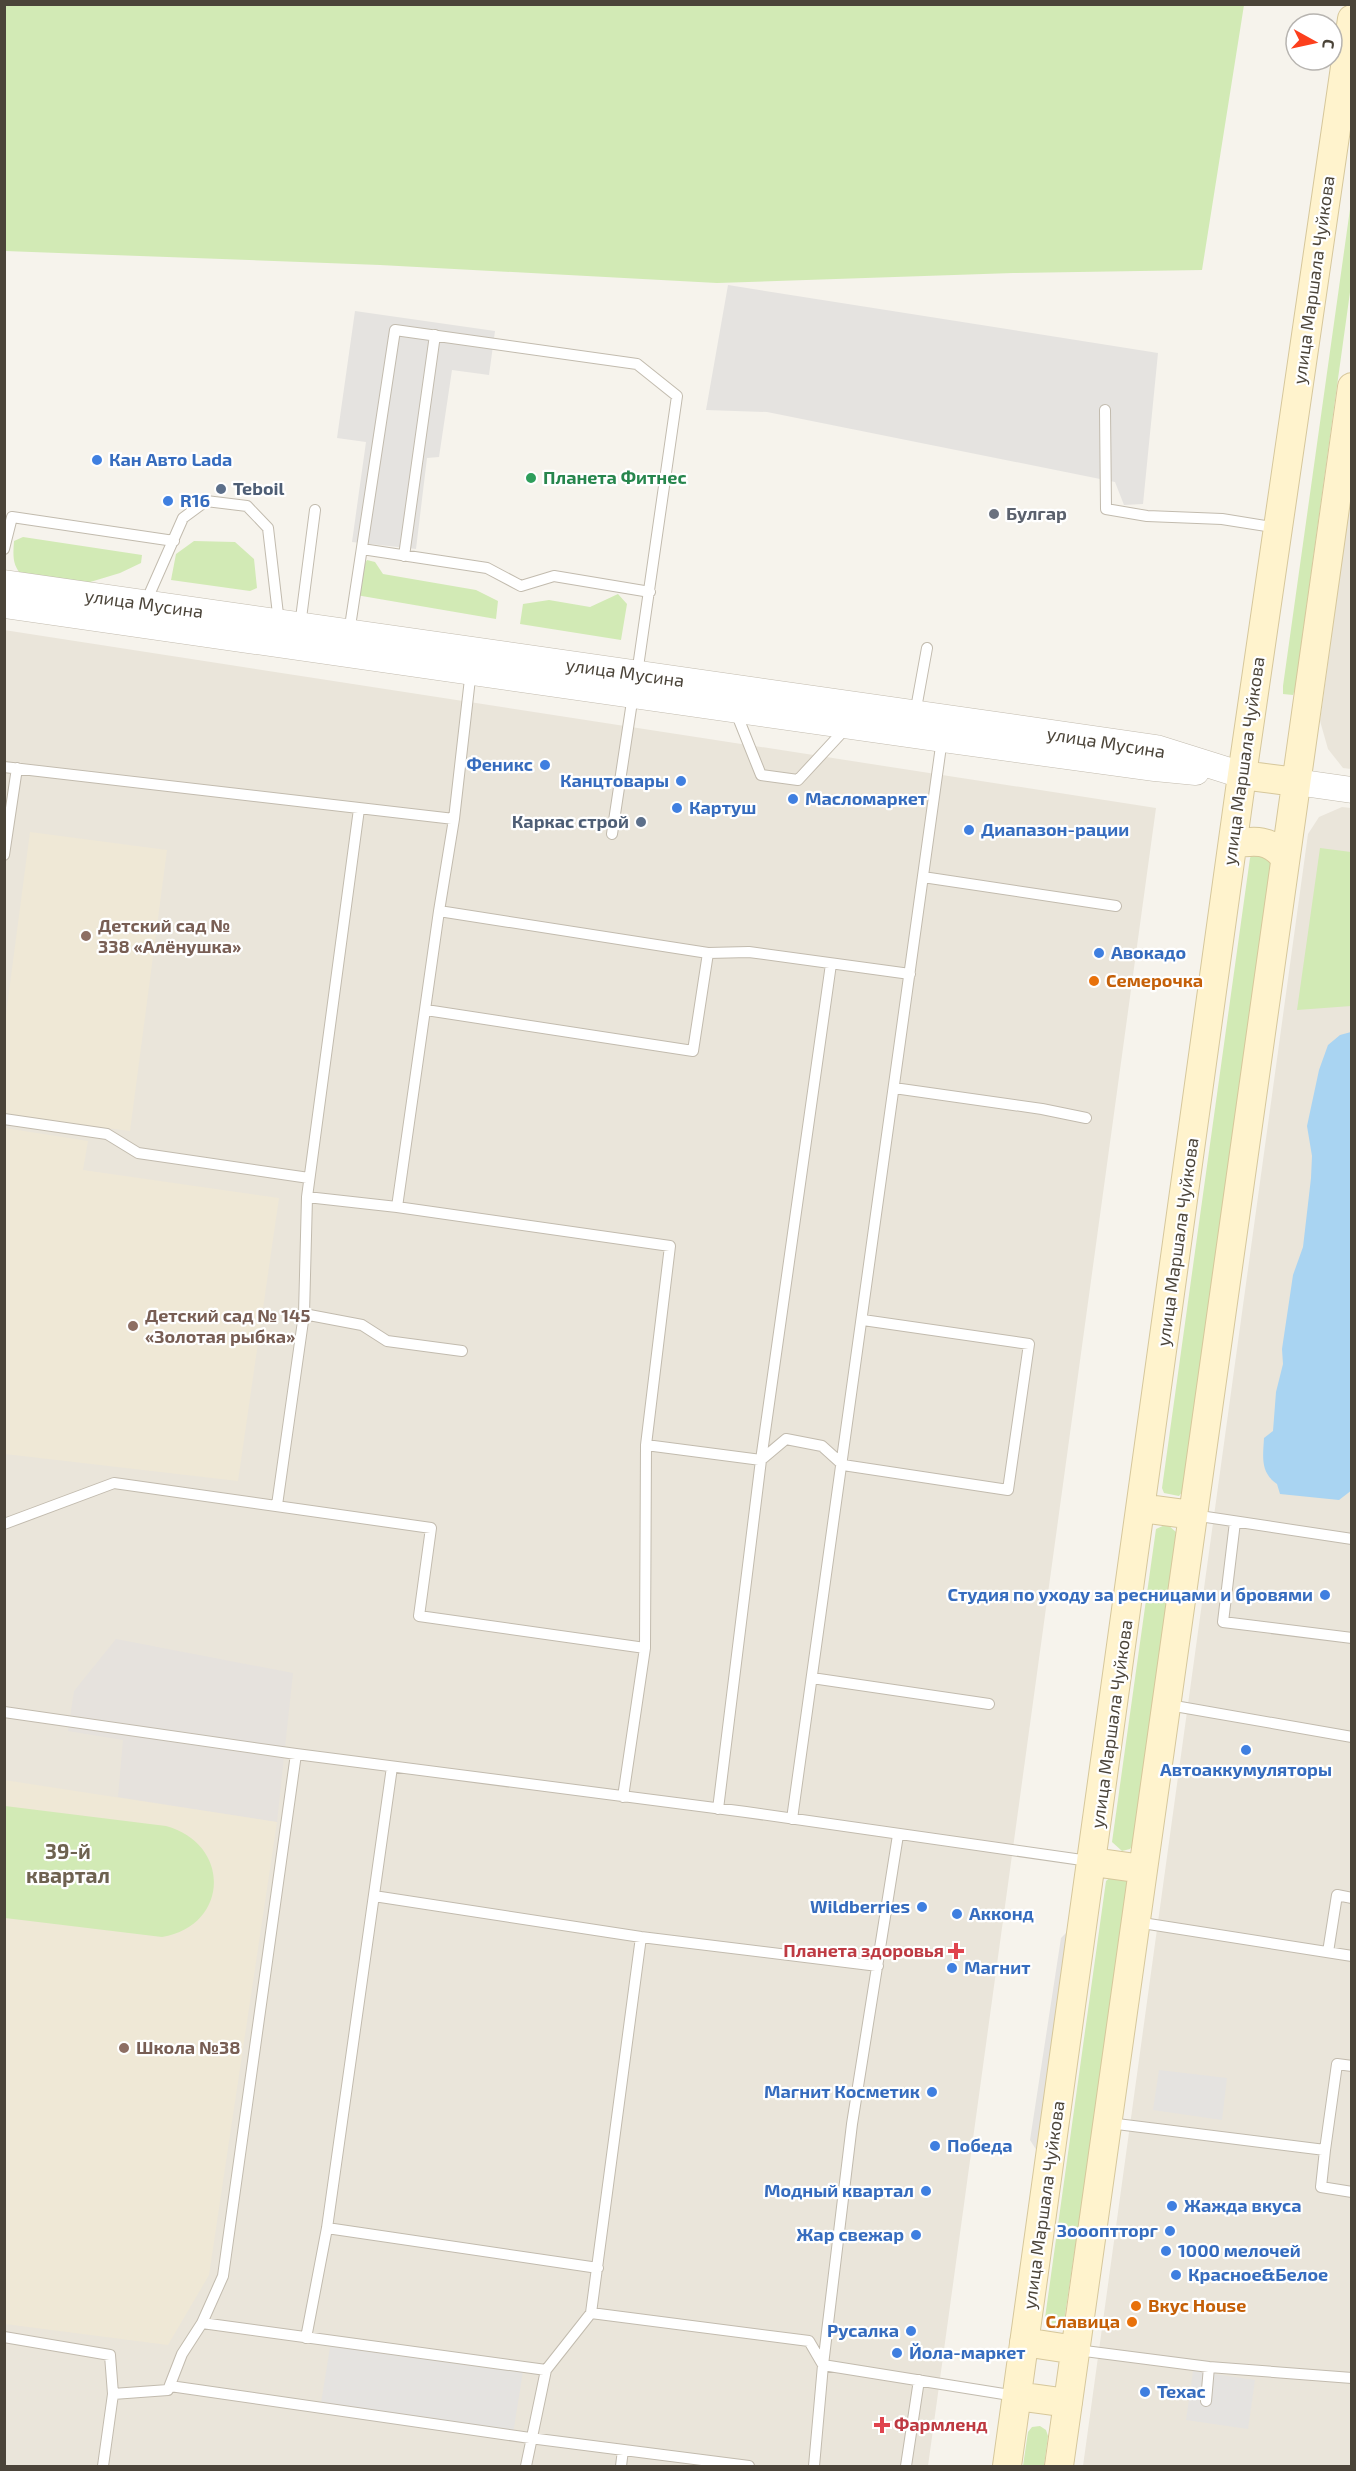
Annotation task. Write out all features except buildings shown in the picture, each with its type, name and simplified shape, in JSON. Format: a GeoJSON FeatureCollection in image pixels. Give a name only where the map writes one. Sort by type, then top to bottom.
{"type":"FeatureCollection","features":[{"type":"Feature","properties":{"kind":"main road","name":"улица Маршала Чуйкова"},"geometry":{"type":"LineString","coordinates":[[1007,2466],[1093,1862],[1242,775],[1352,19]]}},
{"type":"Feature","properties":{"kind":"main road"},"geometry":{"type":"LineString","coordinates":[[1059,2466],[1352,387]]}},
{"type":"Feature","properties":{"kind":"main road","name":"улица Мусина"},"geometry":{"type":"LineString","coordinates":[[1242,775],[1296,782]]}},
{"type":"Feature","properties":{"kind":"main road"},"geometry":{"type":"LineString","coordinates":[[1233,844],[1256,840],[1266,842],[1275,846],[1285,858]]}},
{"type":"Feature","properties":{"kind":"main road"},"geometry":{"type":"LineString","coordinates":[[1141,1508],[1193,1515]]}},
{"type":"Feature","properties":{"kind":"main road"},"geometry":{"type":"LineString","coordinates":[[1093,1862],[1143,1869]]}},
{"type":"Feature","properties":{"kind":"main road"},"geometry":{"type":"LineString","coordinates":[[1024,2342],[1076,2350]]}},
{"type":"Feature","properties":{"kind":"main road"},"geometry":{"type":"LineString","coordinates":[[1017,2396],[1068,2403]]}},
{"type":"Feature","properties":{"kind":"street","name":"улица Мусина"},"geometry":{"type":"LineString","coordinates":[[4,583],[349,633],[473,662]]}},
{"type":"Feature","properties":{"kind":"street","name":"улица Мусина"},"geometry":{"type":"LineString","coordinates":[[4,605],[473,662],[635,685],[915,714],[943,729]]}},
{"type":"Feature","properties":{"kind":"street","name":"улица Мусина"},"geometry":{"type":"LineString","coordinates":[[635,685],[735,710],[848,726],[943,729],[1156,748],[1242,775]]}},
{"type":"Feature","properties":{"kind":"street","name":"улица Мусина"},"geometry":{"type":"LineString","coordinates":[[1296,782],[1352,790]]}},
{"type":"Feature","properties":{"kind":"lane"},"geometry":{"type":"LineString","coordinates":[[349,633],[395,330],[637,364],[677,396],[650,592],[612,834]]}},
{"type":"Feature","properties":{"kind":"lane"},"geometry":{"type":"LineString","coordinates":[[404,556],[435,335]]}},
{"type":"Feature","properties":{"kind":"lane"},"geometry":{"type":"LineString","coordinates":[[1105,410],[1106,509],[1147,516],[1222,519],[1278,528]]}},
{"type":"Feature","properties":{"kind":"lane"},"geometry":{"type":"LineString","coordinates":[[145,604],[183,518],[206,501],[248,506],[268,528],[289,625]]}},
{"type":"Feature","properties":{"kind":"lane"},"geometry":{"type":"LineString","coordinates":[[289,625],[315,510]]}},
{"type":"Feature","properties":{"kind":"lane"},"geometry":{"type":"LineString","coordinates":[[4,549],[12,518],[174,541]]}},
{"type":"Feature","properties":{"kind":"lane"},"geometry":{"type":"LineString","coordinates":[[362,549],[487,568],[521,586],[554,576],[650,592]]}},
{"type":"Feature","properties":{"kind":"lane"},"geometry":{"type":"LineString","coordinates":[[915,714],[927,648]]}},
{"type":"Feature","properties":{"kind":"lane"},"geometry":{"type":"LineString","coordinates":[[397,1207],[454,819],[473,662]]}},
{"type":"Feature","properties":{"kind":"lane"},"geometry":{"type":"LineString","coordinates":[[735,710],[761,775],[798,780],[848,726]]}},
{"type":"Feature","properties":{"kind":"lane"},"geometry":{"type":"LineString","coordinates":[[792,1819],[843,1466],[943,729]]}},
{"type":"Feature","properties":{"kind":"lane"},"geometry":{"type":"LineString","coordinates":[[4,767],[454,819]]}},
{"type":"Feature","properties":{"kind":"lane"},"geometry":{"type":"LineString","coordinates":[[4,855],[16,768]]}},
{"type":"Feature","properties":{"kind":"lane"},"geometry":{"type":"LineString","coordinates":[[277,1505],[304,1314],[309,1178],[359,809]]}},
{"type":"Feature","properties":{"kind":"lane"},"geometry":{"type":"LineString","coordinates":[[923,877],[1116,906]]}},
{"type":"Feature","properties":{"kind":"lane"},"geometry":{"type":"LineString","coordinates":[[439,911],[708,953],[749,952],[910,974]]}},
{"type":"Feature","properties":{"kind":"lane"},"geometry":{"type":"LineString","coordinates":[[426,1010],[693,1051],[708,953]]}},
{"type":"Feature","properties":{"kind":"lane"},"geometry":{"type":"LineString","coordinates":[[718,1809],[761,1460],[831,964]]}},
{"type":"Feature","properties":{"kind":"lane"},"geometry":{"type":"LineString","coordinates":[[894,1088],[1042,1109],[1086,1118]]}},
{"type":"Feature","properties":{"kind":"lane"},"geometry":{"type":"LineString","coordinates":[[4,1119],[107,1134],[138,1153],[309,1178]]}},
{"type":"Feature","properties":{"kind":"lane"},"geometry":{"type":"LineString","coordinates":[[307,1197],[397,1207],[670,1246],[646,1444],[645,1648],[623,1797]]}},
{"type":"Feature","properties":{"kind":"lane"},"geometry":{"type":"LineString","coordinates":[[304,1314],[362,1325],[387,1341],[462,1351]]}},
{"type":"Feature","properties":{"kind":"lane"},"geometry":{"type":"LineString","coordinates":[[646,1444],[761,1460],[786,1439],[822,1446],[843,1466],[1008,1490],[1029,1344],[863,1320]]}},
{"type":"Feature","properties":{"kind":"lane"},"geometry":{"type":"LineString","coordinates":[[4,1524],[114,1484],[431,1528],[419,1616],[645,1648]]}},
{"type":"Feature","properties":{"kind":"lane"},"geometry":{"type":"LineString","coordinates":[[1193,1515],[1352,1539]]}},
{"type":"Feature","properties":{"kind":"lane"},"geometry":{"type":"LineString","coordinates":[[1235,1522],[1223,1622],[1352,1638]]}},
{"type":"Feature","properties":{"kind":"lane"},"geometry":{"type":"LineString","coordinates":[[812,1678],[989,1704]]}},
{"type":"Feature","properties":{"kind":"lane"},"geometry":{"type":"LineString","coordinates":[[1166,1704],[1352,1737]]}},
{"type":"Feature","properties":{"kind":"lane"},"geometry":{"type":"LineString","coordinates":[[4,1712],[1093,1862]]}},
{"type":"Feature","properties":{"kind":"lane"},"geometry":{"type":"LineString","coordinates":[[113,2394],[168,2390],[182,2355],[202,2323],[223,2276],[296,1754]]}},
{"type":"Feature","properties":{"kind":"lane"},"geometry":{"type":"LineString","coordinates":[[306,2338],[327,2228],[392,1767]]}},
{"type":"Feature","properties":{"kind":"lane"},"geometry":{"type":"LineString","coordinates":[[814,2466],[823,2365],[852,2124],[898,1835]]}},
{"type":"Feature","properties":{"kind":"lane"},"geometry":{"type":"LineString","coordinates":[[1328,1952],[1337,1895],[1352,1898]]}},
{"type":"Feature","properties":{"kind":"lane"},"geometry":{"type":"LineString","coordinates":[[374,1896],[641,1937],[878,1966]]}},
{"type":"Feature","properties":{"kind":"lane"},"geometry":{"type":"LineString","coordinates":[[1136,1922],[1352,1956]]}},
{"type":"Feature","properties":{"kind":"lane"},"geometry":{"type":"LineString","coordinates":[[526,2466],[546,2370],[591,2313],[641,1937]]}},
{"type":"Feature","properties":{"kind":"lane"},"geometry":{"type":"LineString","coordinates":[[1352,2066],[1337,2064],[1321,2187],[1352,2192]]}},
{"type":"Feature","properties":{"kind":"lane"},"geometry":{"type":"LineString","coordinates":[[1109,2123],[1324,2150]]}},
{"type":"Feature","properties":{"kind":"lane"},"geometry":{"type":"LineString","coordinates":[[327,2228],[598,2268]]}},
{"type":"Feature","properties":{"kind":"lane"},"geometry":{"type":"LineString","coordinates":[[591,2313],[809,2341],[823,2365]]}},
{"type":"Feature","properties":{"kind":"lane"},"geometry":{"type":"LineString","coordinates":[[202,2323],[546,2370]]}},
{"type":"Feature","properties":{"kind":"lane"},"geometry":{"type":"LineString","coordinates":[[4,2337],[110,2355],[113,2394],[103,2466]]}},
{"type":"Feature","properties":{"kind":"lane"},"geometry":{"type":"LineString","coordinates":[[1076,2350],[1209,2367],[1352,2378]]}},
{"type":"Feature","properties":{"kind":"lane"},"geometry":{"type":"LineString","coordinates":[[823,2365],[1017,2396]]}},
{"type":"Feature","properties":{"kind":"lane"},"geometry":{"type":"LineString","coordinates":[[1206,2401],[1209,2367]]}},
{"type":"Feature","properties":{"kind":"lane"},"geometry":{"type":"LineString","coordinates":[[906,2466],[919,2380]]}},
{"type":"Feature","properties":{"kind":"lane"},"geometry":{"type":"LineString","coordinates":[[170,2386],[530,2438],[749,2466]]}},
{"type":"Feature","properties":{"kind":"lane"},"geometry":{"type":"LineString","coordinates":[[621,2466],[623,2450]]}},
{"type":"Feature","properties":{"kind":"shaded area"},"geometry":{"type":"Polygon","coordinates":[[[728,285],[1158,353],[1143,504],[1124,505],[1115,482],[767,412],[706,410],[728,285]]]}},
{"type":"Feature","properties":{"kind":"shaded area"},"geometry":{"type":"Polygon","coordinates":[[[355,311],[495,331],[489,375],[452,370],[439,457],[427,458],[416,549],[352,542],[366,442],[337,438],[355,311]]]}},
{"type":"Feature","properties":{"kind":"shaded area"},"geometry":{"type":"Polygon","coordinates":[[[1351,495],[1351,769],[1343,768],[1328,749],[1320,721],[1351,495]]]}},
{"type":"Feature","properties":{"kind":"shaded area"},"geometry":{"type":"Polygon","coordinates":[[[4,630],[1156,808],[928,2466],[5,2466],[4,630]]]}},
{"type":"Feature","properties":{"kind":"shaded area"},"geometry":{"type":"Polygon","coordinates":[[[1342,807],[1351,808],[1351,2466],[1083,2466],[1308,834],[1319,817],[1342,807]]]}},
{"type":"Feature","properties":{"kind":"shaded area","name":"Детский сад № 338 «Алёнушка»"},"geometry":{"type":"Polygon","coordinates":[[[30,832],[167,850],[130,1131],[5,1115],[5,1022],[30,832]]]}},
{"type":"Feature","properties":{"kind":"shaded area","name":"Детский сад № 145 «Золотая рыбка»"},"geometry":{"type":"Polygon","coordinates":[[[5,1128],[88,1141],[83,1170],[279,1198],[238,1481],[5,1454],[5,1128]]]}},
{"type":"Feature","properties":{"kind":"shaded area"},"geometry":{"type":"Polygon","coordinates":[[[116,1639],[293,1673],[277,1822],[118,1797],[123,1740],[68,1731],[74,1691],[116,1639]]]}},
{"type":"Feature","properties":{"kind":"shaded area","name":"Школа №38"},"geometry":{"type":"Polygon","coordinates":[[[4,1780],[277,1822],[209,2275],[168,2345],[5,2324],[4,1780]]]}},
{"type":"Feature","properties":{"kind":"shaded area"},"geometry":{"type":"Polygon","coordinates":[[[1070,1929],[1037,2151],[1030,2140],[1061,1938],[1070,1929]]]}},
{"type":"Feature","properties":{"kind":"shaded area"},"geometry":{"type":"Polygon","coordinates":[[[1159,2070],[1227,2078],[1222,2120],[1153,2110],[1159,2070]]]}},
{"type":"Feature","properties":{"kind":"shaded area"},"geometry":{"type":"Polygon","coordinates":[[[331,2341],[523,2371],[513,2434],[321,2403],[331,2341]]]}},
{"type":"Feature","properties":{"kind":"shaded area"},"geometry":{"type":"Polygon","coordinates":[[[1193,2371],[1255,2380],[1248,2429],[1186,2420],[1193,2371]]]}},
{"type":"Feature","properties":{"kind":"green space"},"geometry":{"type":"Polygon","coordinates":[[[5,4],[1244,5],[1202,270],[1013,273],[717,283],[380,265],[5,251],[5,4]]]}},
{"type":"Feature","properties":{"kind":"green space"},"geometry":{"type":"Polygon","coordinates":[[[1351,202],[1351,285],[1295,689],[1293,695],[1283,694],[1283,686],[1351,202]]]}},
{"type":"Feature","properties":{"kind":"green space"},"geometry":{"type":"Polygon","coordinates":[[[23,537],[142,555],[141,563],[120,573],[77,586],[23,576],[15,564],[13,551],[14,541],[23,537]]]}},
{"type":"Feature","properties":{"kind":"green space"},"geometry":{"type":"Polygon","coordinates":[[[194,541],[235,542],[254,559],[257,588],[250,591],[171,580],[176,554],[194,541]]]}},
{"type":"Feature","properties":{"kind":"green space"},"geometry":{"type":"Polygon","coordinates":[[[367,560],[375,562],[383,574],[476,590],[498,601],[496,619],[356,595],[359,573],[367,560]]]}},
{"type":"Feature","properties":{"kind":"green space"},"geometry":{"type":"Polygon","coordinates":[[[618,594],[627,604],[621,640],[520,624],[523,604],[549,600],[590,607],[618,594]]]}},
{"type":"Feature","properties":{"kind":"green space"},"geometry":{"type":"Polygon","coordinates":[[[1320,848],[1351,852],[1351,1006],[1297,1010],[1320,848]]]}},
{"type":"Feature","properties":{"kind":"green space"},"geometry":{"type":"Polygon","coordinates":[[[1253,853],[1271,861],[1183,1491],[1179,1496],[1164,1493],[1162,1488],[1250,858],[1253,853]]]}},
{"type":"Feature","properties":{"kind":"green space"},"geometry":{"type":"Polygon","coordinates":[[[1167,1524],[1176,1532],[1134,1843],[1130,1849],[1122,1851],[1112,1842],[1156,1529],[1167,1524]]]}},
{"type":"Feature","properties":{"kind":"green space"},"geometry":{"type":"Polygon","coordinates":[[[5,1806],[166,1826],[188,1835],[203,1849],[211,1866],[214,1884],[210,1902],[200,1918],[184,1930],[162,1937],[5,1918],[5,1806]]]}},
{"type":"Feature","properties":{"kind":"green space"},"geometry":{"type":"Polygon","coordinates":[[[1112,1876],[1126,1879],[1129,1885],[1064,2322],[1052,2327],[1045,2318],[1106,1881],[1112,1876]]]}},
{"type":"Feature","properties":{"kind":"green space"},"geometry":{"type":"Polygon","coordinates":[[[1040,2426],[1046,2430],[1048,2436],[1044,2466],[1023,2466],[1028,2432],[1032,2427],[1040,2426]]]}},
{"type":"Feature","properties":{"kind":"water"},"geometry":{"type":"Polygon","coordinates":[[[1351,1032],[1352,1490],[1339,1500],[1280,1494],[1277,1484],[1265,1469],[1263,1452],[1264,1438],[1273,1431],[1276,1392],[1283,1364],[1282,1349],[1293,1275],[1303,1247],[1312,1156],[1307,1126],[1319,1070],[1328,1045],[1340,1035],[1351,1032]]]}},
{"type":"Feature","properties":{"kind":"place","name":"Кан Авто Lada"},"geometry":{"type":"Point","coordinates":[97,460]}},
{"type":"Feature","properties":{"kind":"place","name":"Планета Фитнес"},"geometry":{"type":"Point","coordinates":[531,478]}},
{"type":"Feature","properties":{"kind":"place","name":"Teboil"},"geometry":{"type":"Point","coordinates":[221,489]}},
{"type":"Feature","properties":{"kind":"place","name":"R16"},"geometry":{"type":"Point","coordinates":[168,501]}},
{"type":"Feature","properties":{"kind":"place","name":"Булгар"},"geometry":{"type":"Point","coordinates":[994,514]}},
{"type":"Feature","properties":{"kind":"place","name":"Феникс"},"geometry":{"type":"Point","coordinates":[545,765]}},
{"type":"Feature","properties":{"kind":"place","name":"Канцтовары"},"geometry":{"type":"Point","coordinates":[681,781]}},
{"type":"Feature","properties":{"kind":"place","name":"Масломаркет"},"geometry":{"type":"Point","coordinates":[793,799]}},
{"type":"Feature","properties":{"kind":"place","name":"Картуш"},"geometry":{"type":"Point","coordinates":[677,808]}},
{"type":"Feature","properties":{"kind":"place","name":"Каркас строй"},"geometry":{"type":"Point","coordinates":[641,822]}},
{"type":"Feature","properties":{"kind":"place","name":"Диапазон-рации"},"geometry":{"type":"Point","coordinates":[969,830]}},
{"type":"Feature","properties":{"kind":"place","name":"Детский сад № 338 «Алёнушка»"},"geometry":{"type":"Point","coordinates":[86,936]}},
{"type":"Feature","properties":{"kind":"place","name":"Авокадо"},"geometry":{"type":"Point","coordinates":[1099,953]}},
{"type":"Feature","properties":{"kind":"place","name":"Семерочка"},"geometry":{"type":"Point","coordinates":[1094,981]}},
{"type":"Feature","properties":{"kind":"place","name":"Детский сад № 145 «Золотая рыбка»"},"geometry":{"type":"Point","coordinates":[133,1326]}},
{"type":"Feature","properties":{"kind":"place","name":"Студия по уходу за ресницами и бровями"},"geometry":{"type":"Point","coordinates":[1325,1595]}},
{"type":"Feature","properties":{"kind":"place","name":"Автоаккумуляторы"},"geometry":{"type":"Point","coordinates":[1246,1750]}},
{"type":"Feature","properties":{"kind":"place","name":"Wildberries"},"geometry":{"type":"Point","coordinates":[922,1907]}},
{"type":"Feature","properties":{"kind":"place","name":"Акконд"},"geometry":{"type":"Point","coordinates":[957,1914]}},
{"type":"Feature","properties":{"kind":"place","name":"Планета здоровья"},"geometry":{"type":"Point","coordinates":[956,1951]}},
{"type":"Feature","properties":{"kind":"place","name":"Магнит"},"geometry":{"type":"Point","coordinates":[952,1968]}},
{"type":"Feature","properties":{"kind":"place","name":"Школа №38"},"geometry":{"type":"Point","coordinates":[124,2048]}},
{"type":"Feature","properties":{"kind":"place","name":"Магнит Косметик"},"geometry":{"type":"Point","coordinates":[932,2092]}},
{"type":"Feature","properties":{"kind":"place","name":"Победа"},"geometry":{"type":"Point","coordinates":[935,2146]}},
{"type":"Feature","properties":{"kind":"place","name":"Модный квартал"},"geometry":{"type":"Point","coordinates":[926,2191]}},
{"type":"Feature","properties":{"kind":"place","name":"Жажда вкуса"},"geometry":{"type":"Point","coordinates":[1172,2206]}},
{"type":"Feature","properties":{"kind":"place","name":"Зоооптторг"},"geometry":{"type":"Point","coordinates":[1170,2231]}},
{"type":"Feature","properties":{"kind":"place","name":"Жар свежар"},"geometry":{"type":"Point","coordinates":[916,2235]}},
{"type":"Feature","properties":{"kind":"place","name":"1000 мелочей"},"geometry":{"type":"Point","coordinates":[1166,2251]}},
{"type":"Feature","properties":{"kind":"place","name":"Красное&Белое"},"geometry":{"type":"Point","coordinates":[1176,2275]}},
{"type":"Feature","properties":{"kind":"place","name":"Вкус House"},"geometry":{"type":"Point","coordinates":[1136,2306]}},
{"type":"Feature","properties":{"kind":"place","name":"Славица"},"geometry":{"type":"Point","coordinates":[1132,2322]}},
{"type":"Feature","properties":{"kind":"place","name":"Русалка"},"geometry":{"type":"Point","coordinates":[911,2331]}},
{"type":"Feature","properties":{"kind":"place","name":"Йола-маркет"},"geometry":{"type":"Point","coordinates":[897,2353]}},
{"type":"Feature","properties":{"kind":"place","name":"Техас"},"geometry":{"type":"Point","coordinates":[1145,2392]}},
{"type":"Feature","properties":{"kind":"place","name":"Фармленд"},"geometry":{"type":"Point","coordinates":[882,2425]}},
{"type":"Feature","properties":{"kind":"district","name":"39-й квартал"},"geometry":{"type":"Point","coordinates":[68,1864]}}]}
